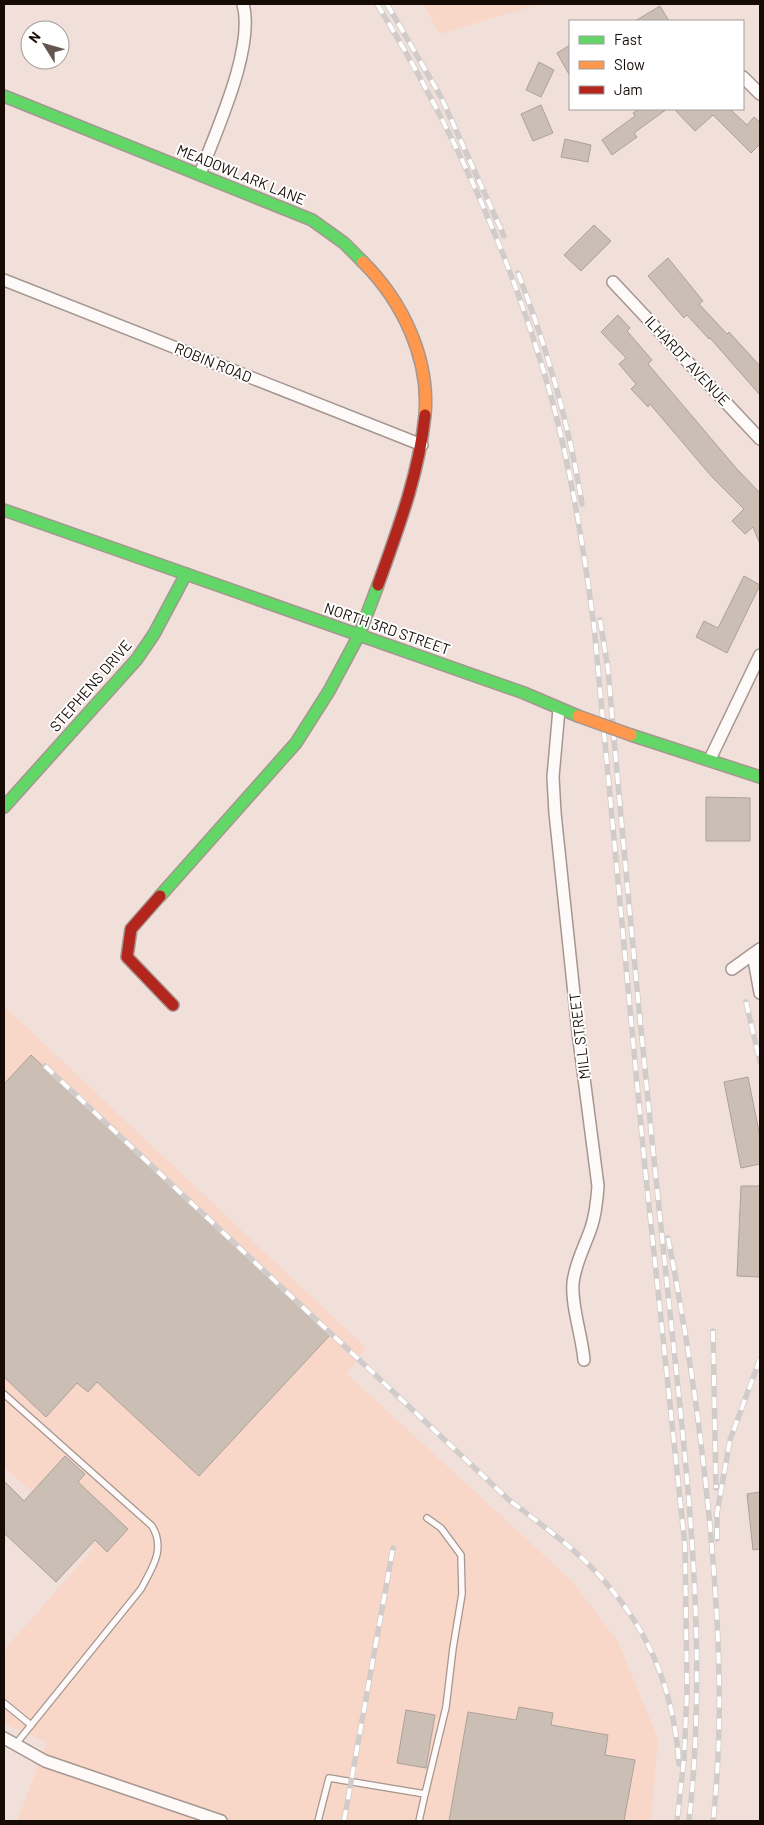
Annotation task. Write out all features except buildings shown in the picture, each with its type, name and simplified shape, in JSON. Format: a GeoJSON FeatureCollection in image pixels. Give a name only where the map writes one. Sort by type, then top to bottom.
{"type":"FeatureCollection","features":[{"type":"Feature","properties":{"kind":"street"},"geometry":{"type":"LineString","coordinates":[[200,174],[236,73],[246,33],[243,4]]}},
{"type":"Feature","properties":{"kind":"street"},"geometry":{"type":"LineString","coordinates":[[744,78],[760,94]]}},
{"type":"Feature","properties":{"kind":"street","name":"MEADOWLARK LANE"},"geometry":{"type":"LineString","coordinates":[[4,96],[312,220],[344,243],[373,272],[405,320],[418,352],[426,401],[422,445],[405,511],[359,634],[329,691],[296,743],[132,929],[127,957],[173,1006]]}},
{"type":"Feature","properties":{"kind":"street","name":"ROBIN ROAD"},"geometry":{"type":"LineString","coordinates":[[4,280],[422,445]]}},
{"type":"Feature","properties":{"kind":"street","name":"ILHARDT AVENUE"},"geometry":{"type":"LineString","coordinates":[[613,282],[760,439]]}},
{"type":"Feature","properties":{"kind":"street","name":"NORTH 3RD STREET"},"geometry":{"type":"LineString","coordinates":[[4,510],[524,693],[578,716],[760,777]]}},
{"type":"Feature","properties":{"kind":"street","name":"STEPHENS DRIVE"},"geometry":{"type":"LineString","coordinates":[[4,807],[137,659],[154,634],[186,574]]}},
{"type":"Feature","properties":{"kind":"street"},"geometry":{"type":"LineString","coordinates":[[710,759],[760,655]]}},
{"type":"Feature","properties":{"kind":"street","name":"MILL STREET"},"geometry":{"type":"LineString","coordinates":[[559,709],[553,777],[555,812],[578,1032],[598,1186],[596,1211],[578,1259],[573,1283],[574,1305],[581,1333],[584,1360]]}},
{"type":"Feature","properties":{"kind":"street"},"geometry":{"type":"LineString","coordinates":[[732,969],[757,951]]}},
{"type":"Feature","properties":{"kind":"street"},"geometry":{"type":"LineString","coordinates":[[757,951],[760,993]]}},
{"type":"Feature","properties":{"kind":"street"},"geometry":{"type":"LineString","coordinates":[[4,1738],[45,1761],[221,1821]]}},
{"type":"Feature","properties":{"kind":"lane"},"geometry":{"type":"LineString","coordinates":[[4,1394],[152,1526],[158,1535],[156,1562],[140,1589],[15,1745]]}},
{"type":"Feature","properties":{"kind":"lane"},"geometry":{"type":"LineString","coordinates":[[420,1821],[446,1707],[452,1648],[462,1594],[461,1555],[441,1528],[427,1518]]}},
{"type":"Feature","properties":{"kind":"lane"},"geometry":{"type":"LineString","coordinates":[[4,1703],[31,1725]]}},
{"type":"Feature","properties":{"kind":"lane"},"geometry":{"type":"LineString","coordinates":[[318,1821],[330,1778],[425,1794]]}},
{"type":"Feature","properties":{"kind":"shaded area"},"geometry":{"type":"Polygon","coordinates":[[[423,4],[539,4],[440,34],[423,4]]]}},
{"type":"Feature","properties":{"kind":"shaded area"},"geometry":{"type":"Polygon","coordinates":[[[4,1006],[366,1348],[347,1374],[573,1582],[618,1642],[658,1739],[651,1821],[17,1821],[47,1742],[4,1724],[4,1650],[94,1548],[4,1467],[4,1006]]]}},
{"type":"Feature","properties":{"kind":"railway"},"geometry":{"type":"LineString","coordinates":[[377,4],[431,98],[500,246],[519,296],[552,400],[566,456],[582,541],[594,626],[645,1168],[685,1546],[687,1691],[684,1759],[677,1821]]}},
{"type":"Feature","properties":{"kind":"railway"},"geometry":{"type":"LineString","coordinates":[[387,4],[441,97],[504,236]]}},
{"type":"Feature","properties":{"kind":"railway"},"geometry":{"type":"LineString","coordinates":[[518,273],[548,358],[571,445],[582,504]]}},
{"type":"Feature","properties":{"kind":"railway"},"geometry":{"type":"LineString","coordinates":[[600,620],[608,669],[635,967],[680,1404],[692,1543],[696,1612],[697,1682],[695,1751],[689,1821]]}},
{"type":"Feature","properties":{"kind":"railway"},"geometry":{"type":"LineString","coordinates":[[746,1002],[760,1062]]}},
{"type":"Feature","properties":{"kind":"railway"},"geometry":{"type":"LineString","coordinates":[[45,1066],[509,1500],[572,1549],[596,1572],[634,1620],[660,1673],[669,1702],[679,1764]]}},
{"type":"Feature","properties":{"kind":"railway"},"geometry":{"type":"LineString","coordinates":[[668,1238],[698,1418],[713,1563],[719,1674],[718,1747],[713,1821]]}},
{"type":"Feature","properties":{"kind":"railway"},"geometry":{"type":"LineString","coordinates":[[713,1331],[716,1488]]}},
{"type":"Feature","properties":{"kind":"railway"},"geometry":{"type":"LineString","coordinates":[[717,1539],[717,1513],[730,1440],[760,1359]]}},
{"type":"Feature","properties":{"kind":"railway"},"geometry":{"type":"LineString","coordinates":[[344,1821],[393,1548]]}},
{"type":"Feature","properties":{"kind":"traffic: fast"},"geometry":{"type":"LineString","coordinates":[[4,96],[312,220],[344,243],[363,262]]}},
{"type":"Feature","properties":{"kind":"traffic: fast"},"geometry":{"type":"LineString","coordinates":[[4,510],[524,693],[578,716]]}},
{"type":"Feature","properties":{"kind":"traffic: fast"},"geometry":{"type":"LineString","coordinates":[[4,807],[137,659],[154,634],[186,574]]}},
{"type":"Feature","properties":{"kind":"traffic: fast"},"geometry":{"type":"LineString","coordinates":[[160,896],[296,743],[329,691],[359,635],[378,585]]}},
{"type":"Feature","properties":{"kind":"traffic: fast"},"geometry":{"type":"LineString","coordinates":[[631,735],[760,777]]}},
{"type":"Feature","properties":{"kind":"traffic: slow"},"geometry":{"type":"LineString","coordinates":[[363,262],[390,294],[410,332],[418,352],[423,373],[425,415]]}},
{"type":"Feature","properties":{"kind":"traffic: slow"},"geometry":{"type":"LineString","coordinates":[[578,716],[631,735]]}},
{"type":"Feature","properties":{"kind":"traffic: jam"},"geometry":{"type":"LineString","coordinates":[[378,585],[413,480],[425,415]]}},
{"type":"Feature","properties":{"kind":"traffic: jam"},"geometry":{"type":"LineString","coordinates":[[160,896],[131,929],[127,957],[173,1005]]}}]}
